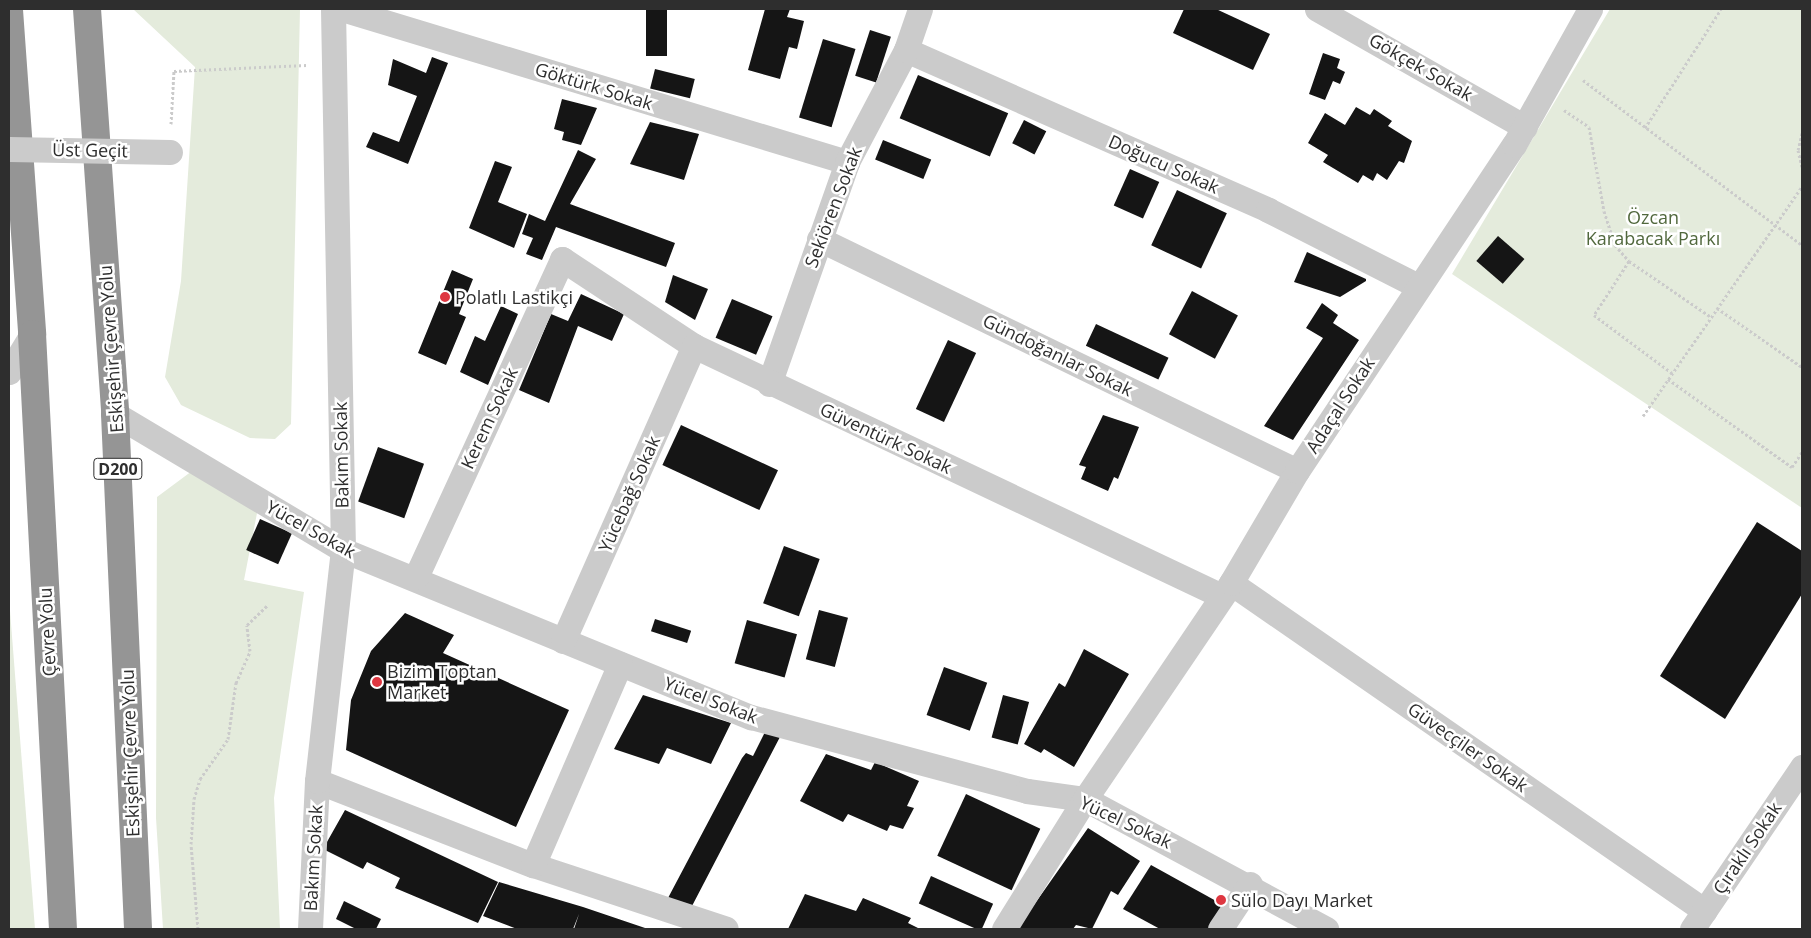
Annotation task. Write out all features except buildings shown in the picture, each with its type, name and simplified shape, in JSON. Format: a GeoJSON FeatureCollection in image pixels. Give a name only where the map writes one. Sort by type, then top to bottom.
{"type":"FeatureCollection","features":[{"type":"Feature","properties":{"kind":"highway","name":"Eskişehir Çevre Yolu"},"geometry":{"type":"LineString","coordinates":[[88,9],[115,414],[138,929]]}},
{"type":"Feature","properties":{"kind":"highway"},"geometry":{"type":"LineString","coordinates":[[9,10],[32,334]]}},
{"type":"Feature","properties":{"kind":"highway","name":"Çevre Yolu"},"geometry":{"type":"LineString","coordinates":[[32,334],[63,929]]}},
{"type":"Feature","properties":{"kind":"street","name":"Bakım Sokak"},"geometry":{"type":"LineString","coordinates":[[311,929],[317,781],[343,550],[333,9]]}},
{"type":"Feature","properties":{"kind":"street","name":"Göktürk Sokak"},"geometry":{"type":"LineString","coordinates":[[342,9],[847,162]]}},
{"type":"Feature","properties":{"kind":"street","name":"Sekiören Sokak"},"geometry":{"type":"LineString","coordinates":[[769,384],[847,162],[906,50],[920,9]]}},
{"type":"Feature","properties":{"kind":"street","name":"Gökçek Sokak"},"geometry":{"type":"LineString","coordinates":[[1317,9],[1525,127]]}},
{"type":"Feature","properties":{"kind":"street","name":"Adaçal Sokak"},"geometry":{"type":"LineString","coordinates":[[1004,929],[1085,799],[1227,589],[1297,471],[1525,127],[1590,9]]}},
{"type":"Feature","properties":{"kind":"street","name":"Doğucu Sokak"},"geometry":{"type":"LineString","coordinates":[[906,50],[1268,210],[1418,286]]}},
{"type":"Feature","properties":{"kind":"street","name":"Üst Geçit"},"geometry":{"type":"LineString","coordinates":[[9,149],[170,152]]}},
{"type":"Feature","properties":{"kind":"street","name":"Gündoğanlar Sokak"},"geometry":{"type":"LineString","coordinates":[[819,239],[1297,471]]}},
{"type":"Feature","properties":{"kind":"street","name":"Güventürk Sokak"},"geometry":{"type":"LineString","coordinates":[[562,259],[694,346],[769,384],[1227,589]]}},
{"type":"Feature","properties":{"kind":"street","name":"Kerem Sokak"},"geometry":{"type":"LineString","coordinates":[[416,578],[562,259]]}},
{"type":"Feature","properties":{"kind":"street"},"geometry":{"type":"LineString","coordinates":[[9,372],[32,334]]}},
{"type":"Feature","properties":{"kind":"street","name":"Yücebağ Sokak"},"geometry":{"type":"LineString","coordinates":[[563,641],[694,346]]}},
{"type":"Feature","properties":{"kind":"street","name":"Yücel Sokak"},"geometry":{"type":"LineString","coordinates":[[115,414],[343,550],[416,578],[563,641],[751,717],[1027,791],[1085,799],[1250,884],[1326,929]]}},
{"type":"Feature","properties":{"kind":"street","name":"Güvecçiler Sokak"},"geometry":{"type":"LineString","coordinates":[[1227,589],[1697,924]]}},
{"type":"Feature","properties":{"kind":"street"},"geometry":{"type":"LineString","coordinates":[[533,865],[620,664]]}},
{"type":"Feature","properties":{"kind":"street","name":"Çıraklı Sokak"},"geometry":{"type":"LineString","coordinates":[[1697,924],[1802,767]]}},
{"type":"Feature","properties":{"kind":"street"},"geometry":{"type":"LineString","coordinates":[[317,781],[533,865],[726,929]]}},
{"type":"Feature","properties":{"kind":"street"},"geometry":{"type":"LineString","coordinates":[[1220,929],[1250,884]]}},
{"type":"Feature","properties":{"kind":"path"},"geometry":{"type":"LineString","coordinates":[[1645,128],[1721,9]]}},
{"type":"Feature","properties":{"kind":"path"},"geometry":{"type":"LineString","coordinates":[[1561,63],[1802,245]]}},
{"type":"Feature","properties":{"kind":"path"},"geometry":{"type":"LineString","coordinates":[[170,152],[174,71],[334,64]]}},
{"type":"Feature","properties":{"kind":"path"},"geometry":{"type":"LineString","coordinates":[[1543,96],[1588,127],[1604,211],[1615,245],[1629,262],[1710,317]]}},
{"type":"Feature","properties":{"kind":"path"},"geometry":{"type":"LineString","coordinates":[[1802,133],[1798,150],[1802,167]]}},
{"type":"Feature","properties":{"kind":"path"},"geometry":{"type":"LineString","coordinates":[[1643,416],[1802,186]]}},
{"type":"Feature","properties":{"kind":"path"},"geometry":{"type":"LineString","coordinates":[[1629,262],[1594,315],[1672,372]]}},
{"type":"Feature","properties":{"kind":"path"},"geometry":{"type":"LineString","coordinates":[[1717,308],[1802,367]]}},
{"type":"Feature","properties":{"kind":"path"},"geometry":{"type":"LineString","coordinates":[[1668,379],[1792,467],[1802,452]]}},
{"type":"Feature","properties":{"kind":"path"},"geometry":{"type":"LineString","coordinates":[[198,929],[191,844],[194,799],[200,778],[228,739],[236,683],[250,651],[247,625],[268,605]]}},
{"type":"Feature","properties":{"kind":"green space"},"geometry":{"type":"Polygon","coordinates":[[[133,9],[300,9],[291,424],[275,439],[250,438],[181,405],[165,377],[181,281],[195,67],[133,9]]]}},
{"type":"Feature","properties":{"kind":"green space","name":"Özcan Karabacak Parkı"},"geometry":{"type":"Polygon","coordinates":[[[1610,9],[1802,9],[1802,508],[1452,274],[1610,9]]]}},
{"type":"Feature","properties":{"kind":"green space"},"geometry":{"type":"Polygon","coordinates":[[[192,471],[258,508],[244,580],[304,592],[274,798],[280,929],[163,929],[156,818],[157,497],[192,471]]]}},
{"type":"Feature","properties":{"kind":"green space"},"geometry":{"type":"Polygon","coordinates":[[[9,598],[35,929],[9,929],[9,598]]]}},
{"type":"Feature","properties":{"kind":"place","name":"Polatlı Lastikçi"},"geometry":{"type":"Point","coordinates":[445,297]}},
{"type":"Feature","properties":{"kind":"place","name":"Bizim Toptan Market"},"geometry":{"type":"Point","coordinates":[377,682]}},
{"type":"Feature","properties":{"kind":"place","name":"Sülo Dayı Market"},"geometry":{"type":"Point","coordinates":[1221,900]}}]}
